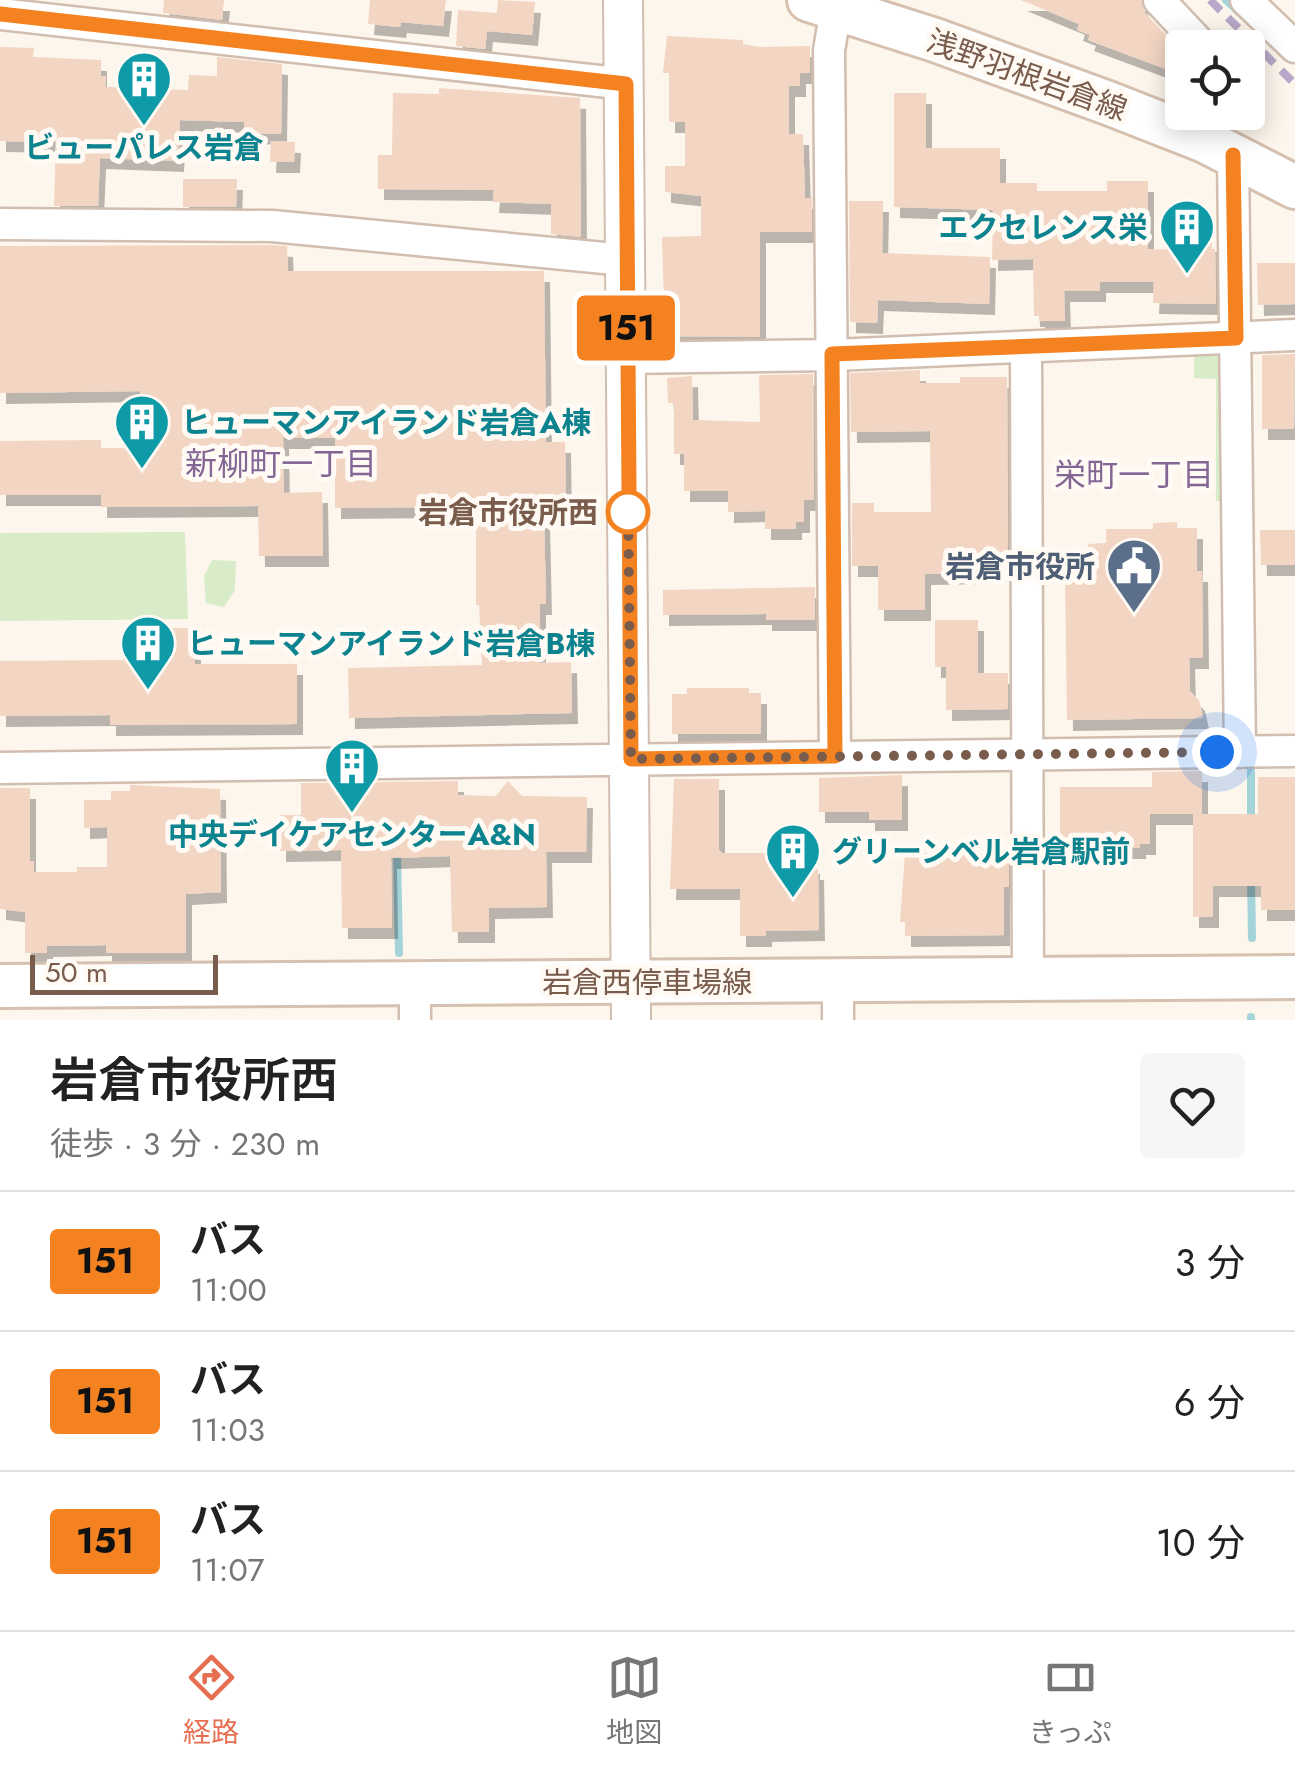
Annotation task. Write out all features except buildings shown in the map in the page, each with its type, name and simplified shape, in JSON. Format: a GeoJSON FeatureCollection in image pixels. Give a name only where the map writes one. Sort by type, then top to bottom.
{"type":"FeatureCollection","features":[{"type":"Feature","properties":{"kind":"main road","name":"浅野羽根岩倉線"},"geometry":{"type":"LineString","coordinates":[[823,4],[1219,136],[1295,187]]}},
{"type":"Feature","properties":{"kind":"main road","name":"岩倉西停車場線"},"geometry":{"type":"LineString","coordinates":[[0,986],[415,1002],[838,1000],[1028,979],[1295,977]]}},
{"type":"Feature","properties":{"kind":"street"},"geometry":{"type":"LineString","coordinates":[[623,0],[631,1001]]}},
{"type":"Feature","properties":{"kind":"street"},"geometry":{"type":"LineString","coordinates":[[1159,0],[1187,30]]}},
{"type":"Feature","properties":{"kind":"street"},"geometry":{"type":"LineString","coordinates":[[1246,0],[1295,47]]}},
{"type":"Feature","properties":{"kind":"street"},"geometry":{"type":"LineString","coordinates":[[823,4],[829,52],[835,756]]}},
{"type":"Feature","properties":{"kind":"street"},"geometry":{"type":"LineString","coordinates":[[0,14],[626,84]]}},
{"type":"Feature","properties":{"kind":"street"},"geometry":{"type":"LineString","coordinates":[[1219,136],[1236,338],[1240,752]]}},
{"type":"Feature","properties":{"kind":"street"},"geometry":{"type":"LineString","coordinates":[[0,224],[272,226],[625,260]]}},
{"type":"Feature","properties":{"kind":"street"},"geometry":{"type":"LineString","coordinates":[[626,358],[832,354],[1295,335]]}},
{"type":"Feature","properties":{"kind":"street"},"geometry":{"type":"LineString","coordinates":[[1026,347],[1028,979]]}},
{"type":"Feature","properties":{"kind":"street"},"geometry":{"type":"LineString","coordinates":[[0,768],[1295,751]]}},
{"type":"Feature","properties":{"kind":"green space"},"geometry":{"type":"Polygon","coordinates":[[[1214,351],[1226,361],[1226,501],[1216,501],[1216,379],[1194,378],[1194,352],[1214,351]]]}},
{"type":"Feature","properties":{"kind":"green space"},"geometry":{"type":"Polygon","coordinates":[[[185,532],[188,619],[0,621],[0,533],[185,532]]]}},
{"type":"Feature","properties":{"kind":"green space"},"geometry":{"type":"Polygon","coordinates":[[[212,560],[236,561],[235,590],[224,607],[206,603],[204,576],[212,560]]]}},
{"type":"Feature","properties":{"kind":"waterway"},"geometry":{"type":"LineString","coordinates":[[1226,0],[1241,14]]}},
{"type":"Feature","properties":{"kind":"waterway"},"geometry":{"type":"LineString","coordinates":[[1251,765],[1251,821]]}},
{"type":"Feature","properties":{"kind":"waterway"},"geometry":{"type":"LineString","coordinates":[[397,852],[399,953]]}},
{"type":"Feature","properties":{"kind":"waterway"},"geometry":{"type":"LineString","coordinates":[[1251,880],[1252,938]]}},
{"type":"Feature","properties":{"kind":"railway"},"geometry":{"type":"LineString","coordinates":[[1210,0],[1295,84]]}},
{"type":"Feature","properties":{"kind":"bus line","name":"151"},"geometry":{"type":"LineString","coordinates":[[0,14],[626,84],[631,759],[835,756],[832,354],[1236,338],[1233,155]]}},
{"type":"Feature","properties":{"kind":"place","name":"ビューパレス岩倉"},"geometry":{"type":"Point","coordinates":[144,128]}},
{"type":"Feature","properties":{"kind":"place","name":"エクセレンス栄"},"geometry":{"type":"Point","coordinates":[1187,276]}},
{"type":"Feature","properties":{"kind":"place","name":"ヒューマンアイランド岩倉A棟"},"geometry":{"type":"Point","coordinates":[142,471]}},
{"type":"Feature","properties":{"kind":"place","name":"岩倉市役所西"},"geometry":{"type":"Point","coordinates":[628,512]}},
{"type":"Feature","properties":{"kind":"place","name":"岩倉市役所"},"geometry":{"type":"Point","coordinates":[1134,615]}},
{"type":"Feature","properties":{"kind":"place","name":"ヒューマンアイランド岩倉B棟"},"geometry":{"type":"Point","coordinates":[148,692]}},
{"type":"Feature","properties":{"kind":"place","name":"中央デイケアセンターA&N"},"geometry":{"type":"Point","coordinates":[352,815]}},
{"type":"Feature","properties":{"kind":"place","name":"グリーンベル岩倉駅前"},"geometry":{"type":"Point","coordinates":[793,900]}},
{"type":"Feature","properties":{"kind":"district","name":"新柳町一丁目"},"geometry":{"type":"Point","coordinates":[281,464]}},
{"type":"Feature","properties":{"kind":"district","name":"栄町一丁目"},"geometry":{"type":"Point","coordinates":[1134,475]}},
{"type":"Feature","properties":{"kind":"route"},"geometry":{"type":"LineString","coordinates":[[628,512],[628,497],[631,759],[1217,752]]}}]}
